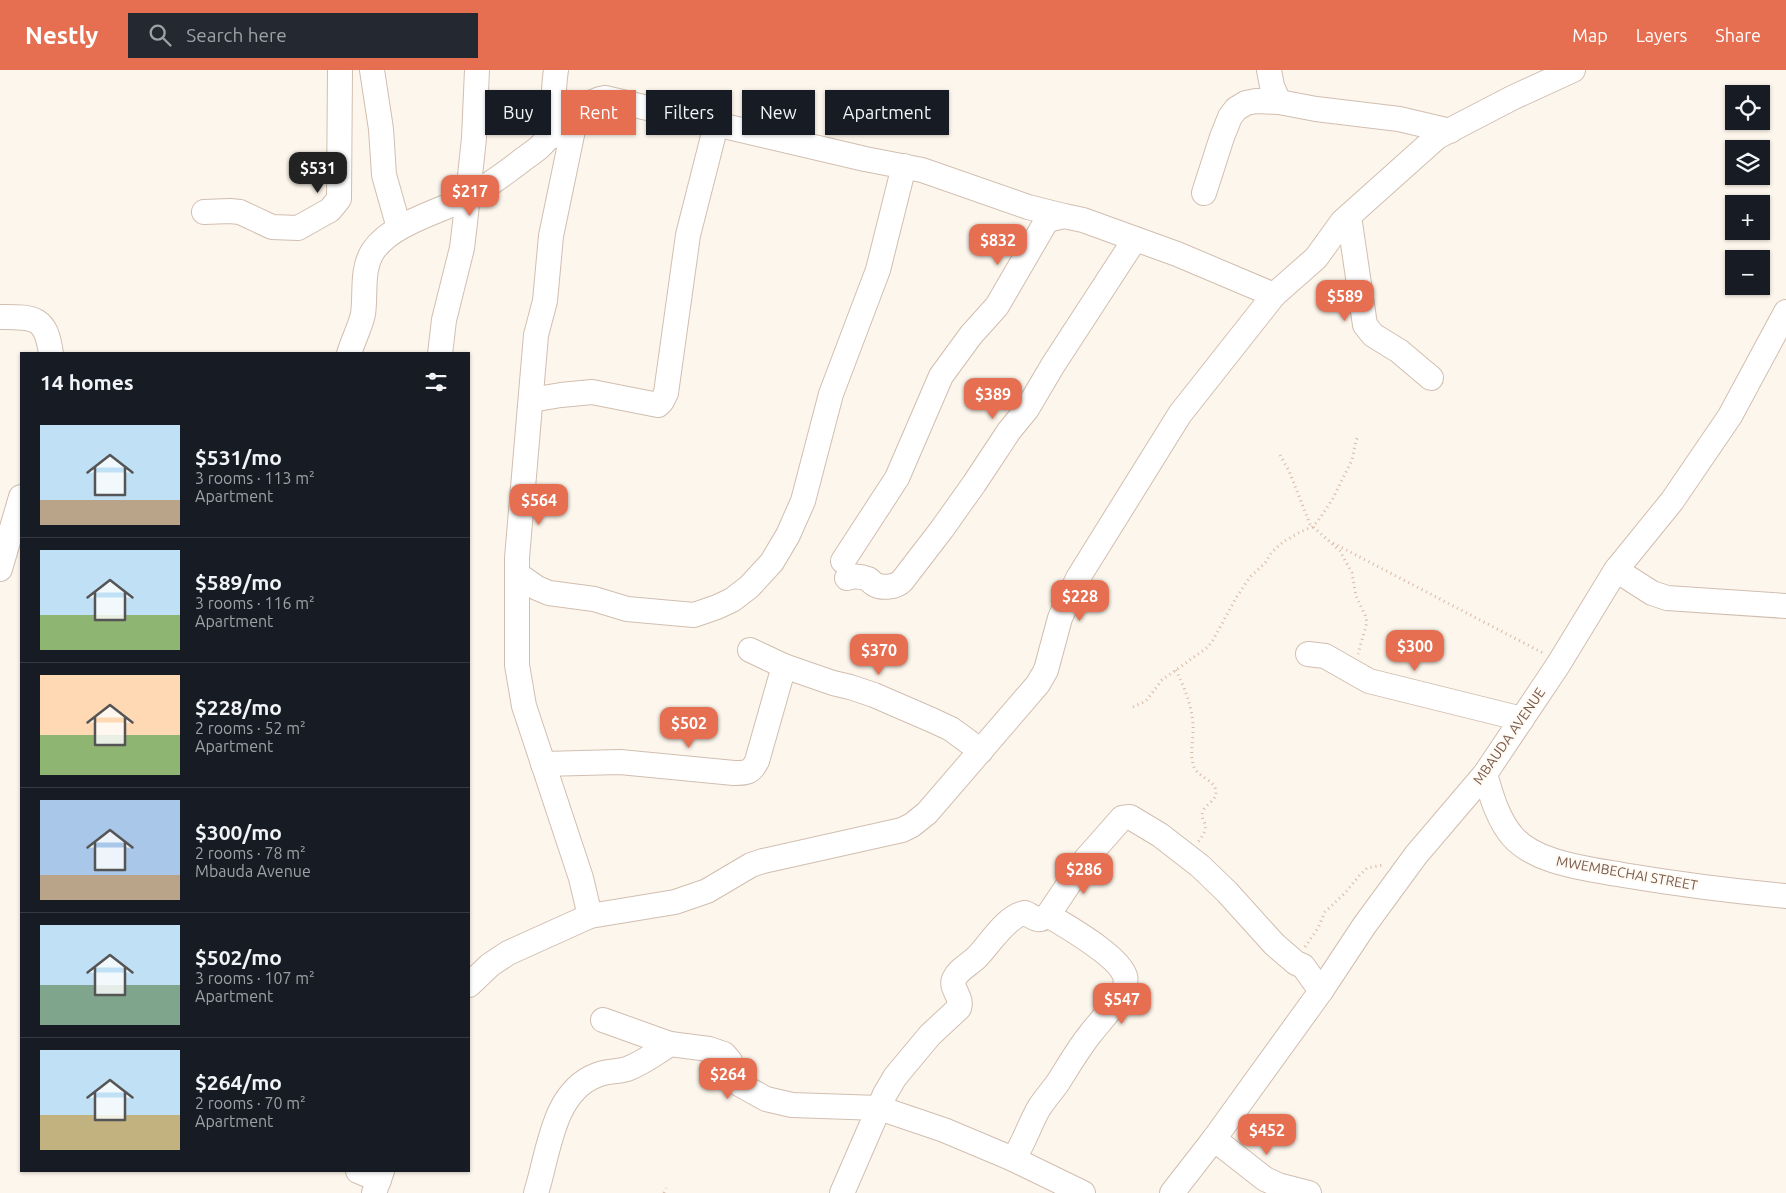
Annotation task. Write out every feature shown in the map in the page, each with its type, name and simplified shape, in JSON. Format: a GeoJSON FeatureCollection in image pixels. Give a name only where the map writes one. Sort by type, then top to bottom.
{"type":"FeatureCollection","features":[{"type":"Feature","properties":{"kind":"street"},"geometry":{"type":"LineString","coordinates":[[204,212],[240,212],[272,227],[298,228],[330,210],[339,199],[340,70]]}},
{"type":"Feature","properties":{"kind":"street"},"geometry":{"type":"LineString","coordinates":[[372,70],[381,129],[384,175],[399,228]]}},
{"type":"Feature","properties":{"kind":"street"},"geometry":{"type":"LineString","coordinates":[[440,352],[444,320],[462,248],[474,138],[477,70]]}},
{"type":"Feature","properties":{"kind":"street"},"geometry":{"type":"LineString","coordinates":[[351,352],[362,314],[366,268],[369,258],[382,241],[399,228],[468,196],[539,147],[547,138],[552,112],[556,70]]}},
{"type":"Feature","properties":{"kind":"street"},"geometry":{"type":"LineString","coordinates":[[1269,70],[1272,86],[1279,102]]}},
{"type":"Feature","properties":{"kind":"street"},"geometry":{"type":"LineString","coordinates":[[470,984],[490,965],[508,953],[590,916],[675,902],[707,890],[751,865],[902,830],[928,813],[1038,684],[1046,670],[1060,618],[1078,578],[1180,414],[1274,295],[1316,258],[1331,236],[1349,216],[1438,137],[1512,98],[1573,70]]}},
{"type":"Feature","properties":{"kind":"street"},"geometry":{"type":"LineString","coordinates":[[1204,193],[1230,117],[1236,109],[1246,103],[1256,101],[1279,102],[1316,109],[1400,119],[1450,131]]}},
{"type":"Feature","properties":{"kind":"street"},"geometry":{"type":"LineString","coordinates":[[732,128],[922,170],[1028,207],[1082,220],[1177,254],[1274,295]]}},
{"type":"Feature","properties":{"kind":"street"},"geometry":{"type":"LineString","coordinates":[[547,138],[561,134]]}},
{"type":"Feature","properties":{"kind":"street"},"geometry":{"type":"LineString","coordinates":[[572,135],[551,236],[544,301],[536,335],[519,532],[517,665],[524,706],[580,878],[590,916]]}},
{"type":"Feature","properties":{"kind":"street"},"geometry":{"type":"LineString","coordinates":[[531,400],[592,392],[658,405],[662,401],[666,393],[688,235],[713,135]]}},
{"type":"Feature","properties":{"kind":"street"},"geometry":{"type":"LineString","coordinates":[[517,574],[537,588],[549,593],[594,599],[627,609],[694,615],[732,600],[760,575],[772,562],[788,536],[803,501],[831,394],[878,270],[904,166]]}},
{"type":"Feature","properties":{"kind":"street"},"geometry":{"type":"LineString","coordinates":[[1064,216],[1047,220],[997,306],[970,335],[941,376],[897,478],[845,570],[882,587],[894,586],[902,581],[942,529],[1009,432],[1027,410],[1058,357],[1135,239]]}},
{"type":"Feature","properties":{"kind":"street"},"geometry":{"type":"LineString","coordinates":[[1349,216],[1365,325],[1373,335],[1399,351],[1431,378]]}},
{"type":"Feature","properties":{"kind":"street","name":"MBAUDA AVENUE"},"geometry":{"type":"LineString","coordinates":[[1172,1193],[1214,1139],[1321,991],[1364,926],[1416,855],[1485,774],[1560,662],[1616,570],[1672,501],[1730,416],[1786,312]]}},
{"type":"Feature","properties":{"kind":"street"},"geometry":{"type":"LineString","coordinates":[[0,317],[24,317],[35,320],[43,326],[49,338],[51,352]]}},
{"type":"Feature","properties":{"kind":"street"},"geometry":{"type":"LineString","coordinates":[[0,569],[20,500]]}},
{"type":"Feature","properties":{"kind":"street"},"geometry":{"type":"LineString","coordinates":[[1616,570],[1652,593],[1667,598],[1786,606]]}},
{"type":"Feature","properties":{"kind":"street"},"geometry":{"type":"LineString","coordinates":[[750,650],[784,666],[834,684],[874,695],[917,713],[951,729],[981,750]]}},
{"type":"Feature","properties":{"kind":"street"},"geometry":{"type":"LineString","coordinates":[[1308,654],[1325,656],[1369,681],[1522,719]]}},
{"type":"Feature","properties":{"kind":"street"},"geometry":{"type":"LineString","coordinates":[[543,764],[620,762],[734,773],[748,772],[753,769],[757,761],[784,666]]}},
{"type":"Feature","properties":{"kind":"street","name":"MWEMBECHAI STREET"},"geometry":{"type":"LineString","coordinates":[[1485,774],[1503,820],[1513,837],[1529,850],[1552,860],[1660,881],[1786,896]]}},
{"type":"Feature","properties":{"kind":"street"},"geometry":{"type":"LineString","coordinates":[[842,1193],[885,1094],[907,1062],[930,1035],[959,1008],[960,1001],[953,982],[955,976],[977,958],[995,936],[1018,915],[1025,913],[1042,920],[1048,915],[1085,860],[1122,818],[1130,817],[1160,835],[1186,856],[1227,892],[1266,936],[1296,963],[1303,966],[1321,991]]}},
{"type":"Feature","properties":{"kind":"street"},"geometry":{"type":"LineString","coordinates":[[1013,1159],[1020,1149],[1040,1107],[1083,1043],[1122,994],[1126,984],[1121,967],[1110,957],[1048,915]]}},
{"type":"Feature","properties":{"kind":"street"},"geometry":{"type":"LineString","coordinates":[[603,1020],[670,1044],[709,1049],[724,1054],[730,1061],[734,1078],[739,1084],[766,1099],[792,1105],[879,1108],[944,1130],[1013,1159],[1083,1193]]}},
{"type":"Feature","properties":{"kind":"street"},"geometry":{"type":"LineString","coordinates":[[536,1193],[552,1132],[566,1100],[573,1091],[583,1081],[598,1075],[629,1068],[670,1044]]}},
{"type":"Feature","properties":{"kind":"street"},"geometry":{"type":"LineString","coordinates":[[1214,1139],[1265,1179],[1278,1185],[1309,1193]]}},
{"type":"Feature","properties":{"kind":"path"},"geometry":{"type":"LineString","coordinates":[[1133,707],[1146,701],[1162,680],[1208,647],[1214,640],[1250,576],[1265,563],[1272,552],[1283,542],[1312,527],[1318,521],[1332,500],[1352,460],[1356,440],[1359,435]]}},
{"type":"Feature","properties":{"kind":"path"},"geometry":{"type":"LineString","coordinates":[[1280,455],[1289,471],[1312,527],[1333,543],[1560,662]]}},
{"type":"Feature","properties":{"kind":"path"},"geometry":{"type":"LineString","coordinates":[[1333,543],[1340,551],[1352,573],[1356,596],[1367,622],[1362,644],[1351,671]]}},
{"type":"Feature","properties":{"kind":"path"},"geometry":{"type":"LineString","coordinates":[[1176,670],[1192,711],[1194,766],[1200,776],[1215,787],[1216,792],[1215,797],[1204,808],[1202,813],[1206,827],[1205,833],[1186,856]]}},
{"type":"Feature","properties":{"kind":"path"},"geometry":{"type":"LineString","coordinates":[[1296,963],[1318,928],[1324,912],[1345,893],[1367,868],[1383,866],[1387,863]]}},
{"type":"Feature","properties":{"kind":"path"},"geometry":{"type":"LineString","coordinates":[[664,1193],[666,1188]]}}]}
